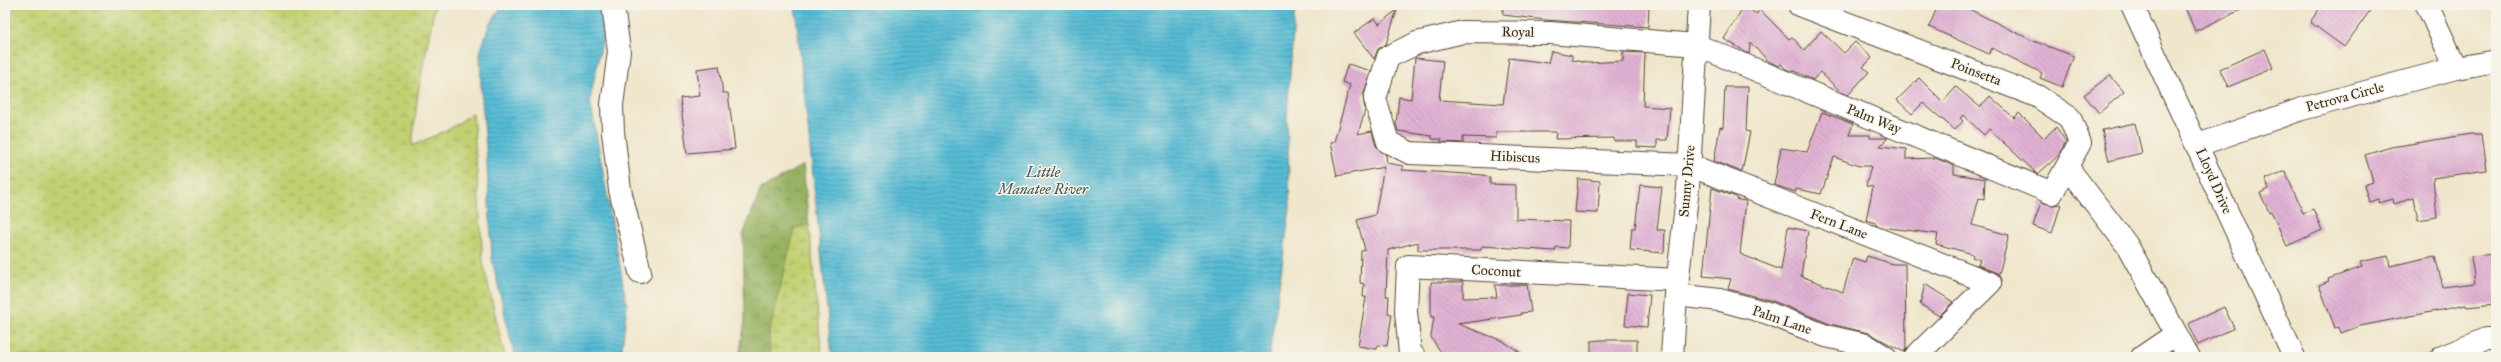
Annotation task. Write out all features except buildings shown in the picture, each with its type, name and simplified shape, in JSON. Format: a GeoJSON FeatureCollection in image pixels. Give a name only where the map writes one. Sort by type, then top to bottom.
{"type":"FeatureCollection","features":[{"type":"Feature","properties":{"kind":"street","name":"Sunny Drive"},"geometry":{"type":"LineString","coordinates":[[1672,357],[1689,165],[1699,5]]}},
{"type":"Feature","properties":{"kind":"street","name":"Poinsetta"},"geometry":{"type":"LineString","coordinates":[[1799,5],[2037,96],[2070,118],[2080,143],[2068,168],[2052,192]]}},
{"type":"Feature","properties":{"kind":"street","name":"Lloyd Drive"},"geometry":{"type":"LineString","coordinates":[[2132,5],[2198,145],[2294,357]]}},
{"type":"Feature","properties":{"kind":"street"},"geometry":{"type":"LineString","coordinates":[[2427,5],[2456,68]]}},
{"type":"Feature","properties":{"kind":"street"},"geometry":{"type":"LineString","coordinates":[[614,13],[620,50],[612,105],[613,132],[622,198],[640,272]]}},
{"type":"Feature","properties":{"kind":"street","name":"Royal"},"geometry":{"type":"LineString","coordinates":[[1375,99],[1388,57],[1417,43],[1463,32],[1550,33],[1696,45]]}},
{"type":"Feature","properties":{"kind":"street","name":"Palm Way"},"geometry":{"type":"LineString","coordinates":[[1696,45],[2052,192]]}},
{"type":"Feature","properties":{"kind":"street","name":"Petrova Circle"},"geometry":{"type":"LineString","coordinates":[[2198,145],[2302,109],[2456,68],[2496,61]]}},
{"type":"Feature","properties":{"kind":"street","name":"Hibiscus"},"geometry":{"type":"LineString","coordinates":[[1375,99],[1388,142],[1410,153],[1689,165]]}},
{"type":"Feature","properties":{"kind":"street","name":"Fern Lane"},"geometry":{"type":"LineString","coordinates":[[1689,165],[1990,283],[1915,357]]}},
{"type":"Feature","properties":{"kind":"street"},"geometry":{"type":"LineString","coordinates":[[2068,168],[2127,246],[2189,357]]}},
{"type":"Feature","properties":{"kind":"street","name":"Coconut"},"geometry":{"type":"LineString","coordinates":[[1415,357],[1410,353],[1406,311],[1408,266],[1677,288]]}},
{"type":"Feature","properties":{"kind":"street","name":"Palm Lane"},"geometry":{"type":"LineString","coordinates":[[1677,288],[1768,313],[1826,336],[1866,345],[1885,357]]}},
{"type":"Feature","properties":{"kind":"street"},"geometry":{"type":"LineString","coordinates":[[2142,357],[2176,334]]}},
{"type":"Feature","properties":{"kind":"street"},"geometry":{"type":"LineString","coordinates":[[2442,357],[2486,339],[2496,339]]}},
{"type":"Feature","properties":{"kind":"green space"},"geometry":{"type":"Polygon","coordinates":[[[5,5],[435,5],[418,93],[412,146],[451,128],[473,113],[483,262],[505,357],[5,357],[5,5]]]}},
{"type":"Feature","properties":{"kind":"green space"},"geometry":{"type":"Polygon","coordinates":[[[803,165],[809,225],[795,228],[769,332],[770,357],[739,357],[745,321],[743,235],[761,189],[803,165]]]}},
{"type":"Feature","properties":{"kind":"green space"},"geometry":{"type":"Polygon","coordinates":[[[809,225],[822,357],[770,357],[769,332],[795,228],[809,225]]]}},
{"type":"Feature","properties":{"kind":"water"},"geometry":{"type":"Polygon","coordinates":[[[503,5],[599,5],[604,32],[590,100],[627,306],[621,357],[515,357],[492,260],[486,146],[481,89],[480,53],[489,25],[503,5]]]}},
{"type":"Feature","properties":{"kind":"water","name":"Little Manatee River"},"geometry":{"type":"Polygon","coordinates":[[[795,5],[1295,5],[1287,116],[1290,209],[1269,357],[832,357],[795,5]]]}}]}
